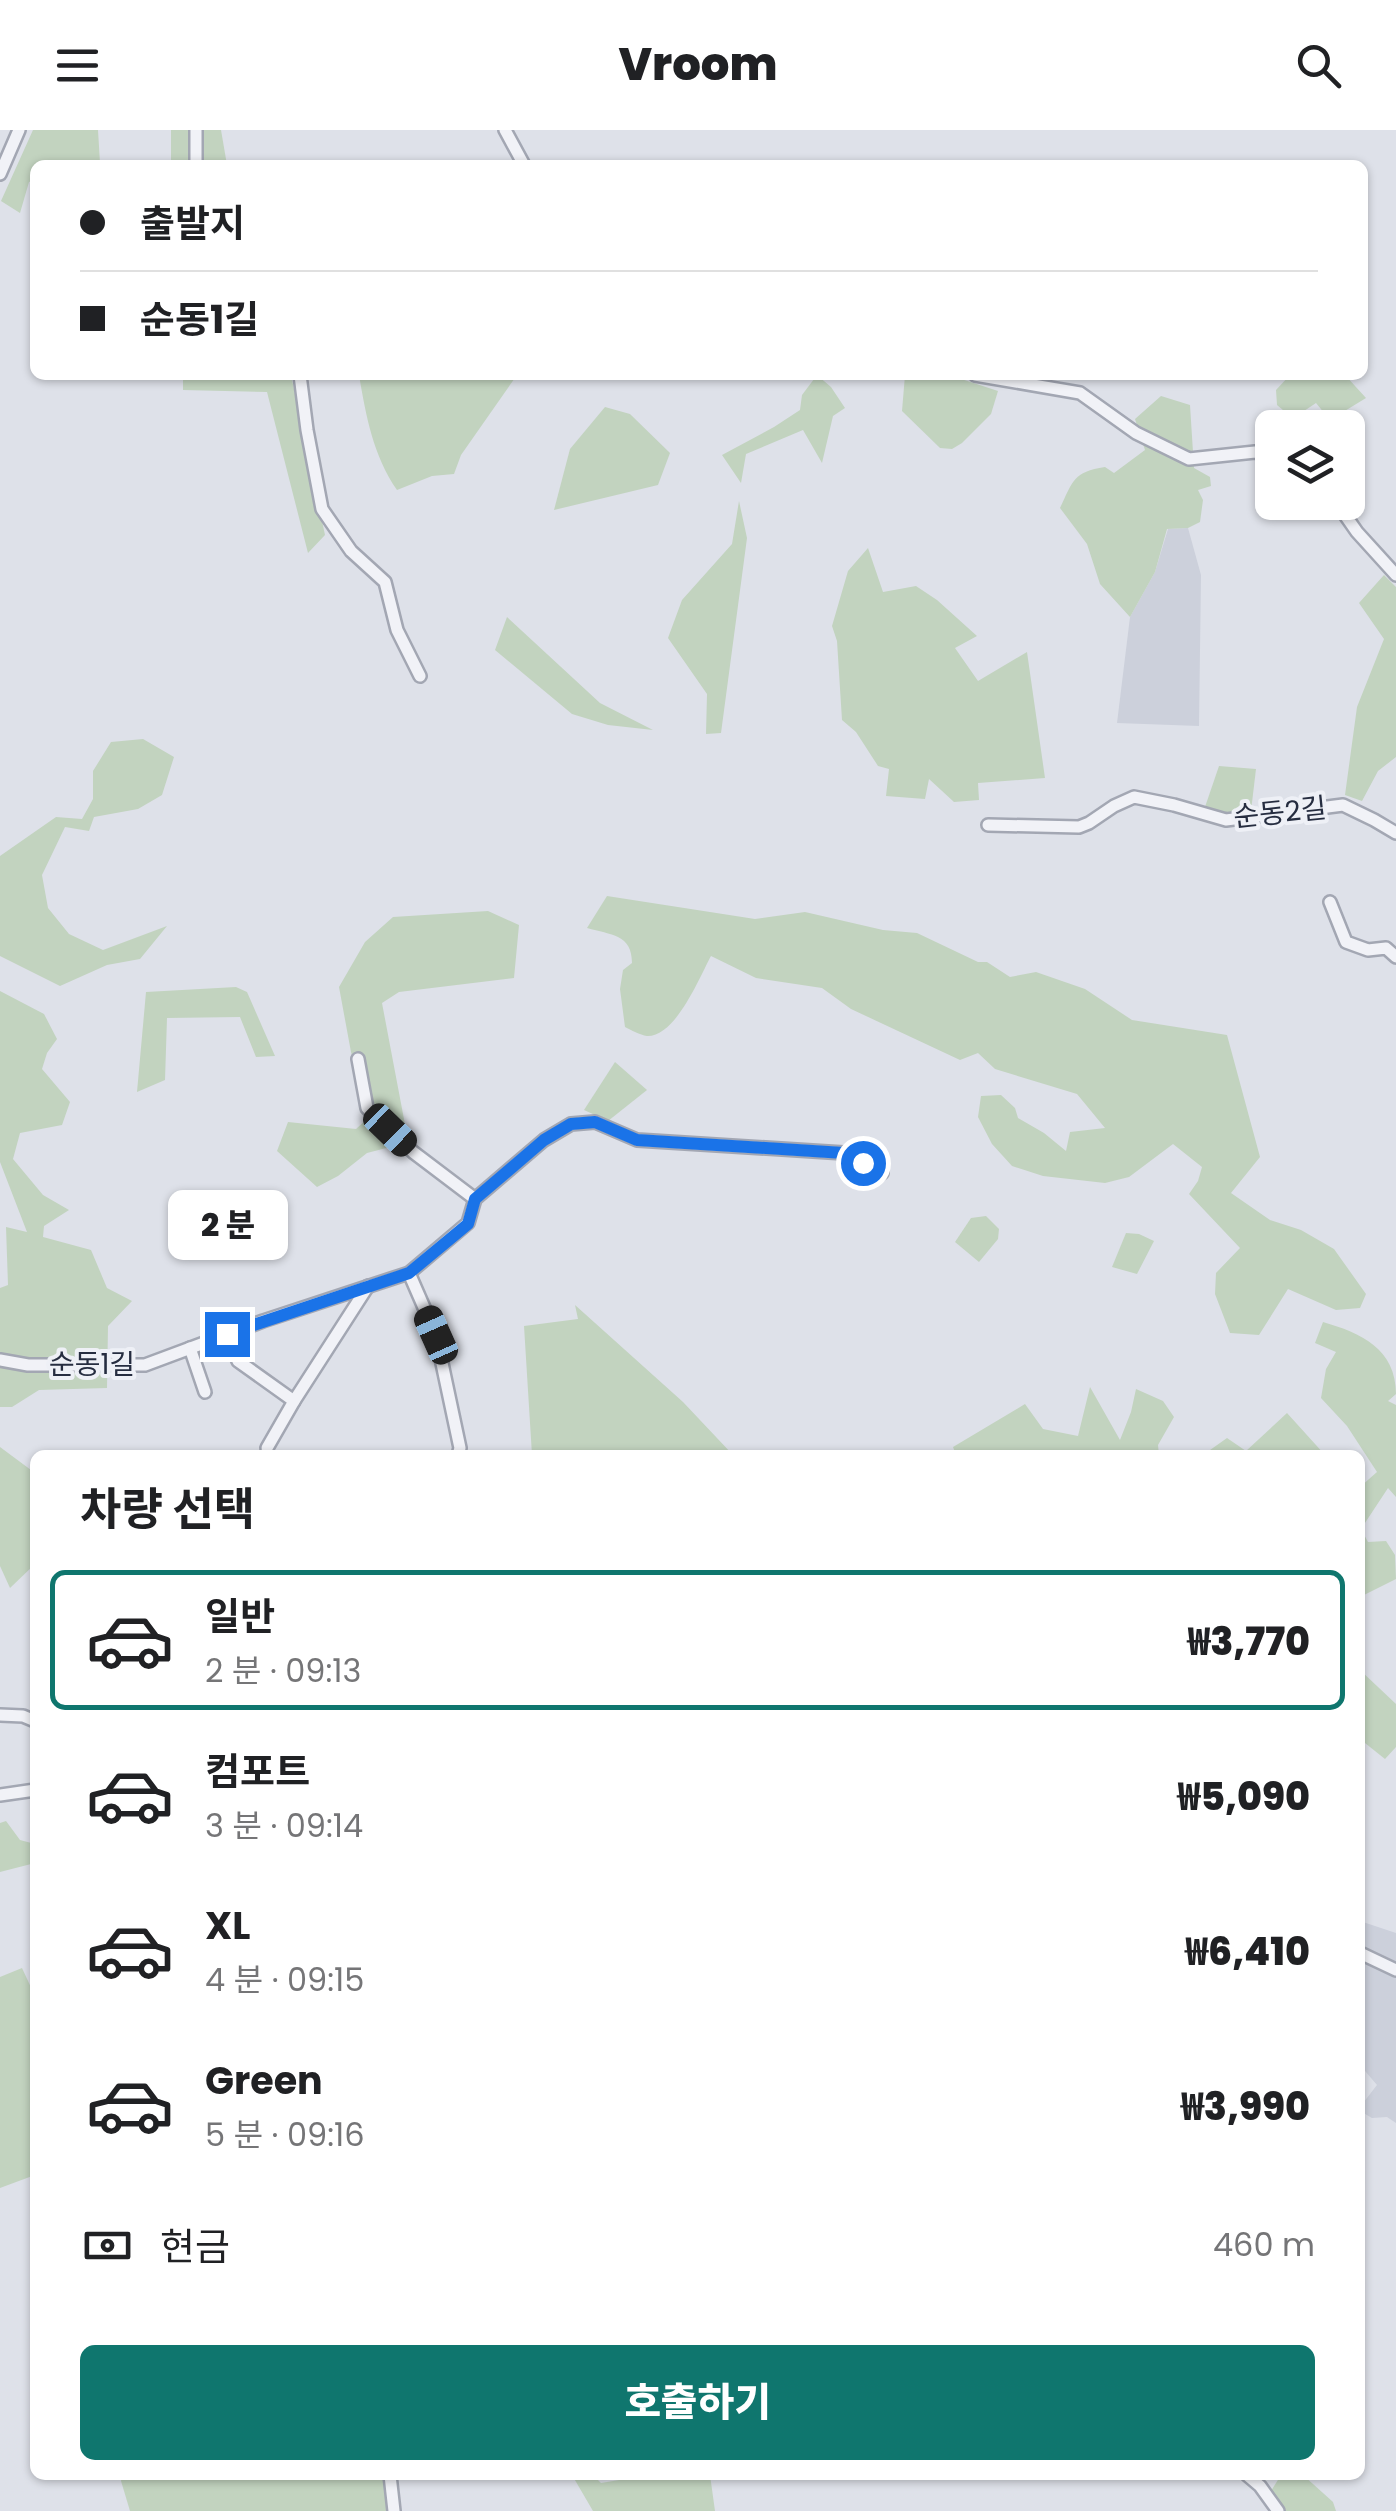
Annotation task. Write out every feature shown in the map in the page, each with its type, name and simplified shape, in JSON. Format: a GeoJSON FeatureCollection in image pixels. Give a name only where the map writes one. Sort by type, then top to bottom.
{"type":"FeatureCollection","features":[{"type":"Feature","properties":{"kind":"street"},"geometry":{"type":"LineString","coordinates":[[0,174],[19,130]]}},
{"type":"Feature","properties":{"kind":"street"},"geometry":{"type":"LineString","coordinates":[[196,130],[196,160]]}},
{"type":"Feature","properties":{"kind":"street"},"geometry":{"type":"LineString","coordinates":[[505,130],[521,160]]}},
{"type":"Feature","properties":{"kind":"street"},"geometry":{"type":"LineString","coordinates":[[301,380],[322,509],[351,551],[386,582],[397,630],[420,676]]}},
{"type":"Feature","properties":{"kind":"street"},"geometry":{"type":"LineString","coordinates":[[1004,380],[1080,393],[1136,433],[1190,459],[1255,452]]}},
{"type":"Feature","properties":{"kind":"street"},"geometry":{"type":"LineString","coordinates":[[1349,520],[1396,575]]}},
{"type":"Feature","properties":{"kind":"street","name":"순동2길"},"geometry":{"type":"LineString","coordinates":[[988,825],[1079,827],[1134,797],[1226,820],[1342,806],[1396,833]]}},
{"type":"Feature","properties":{"kind":"street"},"geometry":{"type":"LineString","coordinates":[[1330,902],[1346,942],[1368,950],[1386,948],[1396,957]]}},
{"type":"Feature","properties":{"kind":"street"},"geometry":{"type":"LineString","coordinates":[[358,1059],[367,1108],[413,1152],[475,1199]]}},
{"type":"Feature","properties":{"kind":"street","name":"순동1길"},"geometry":{"type":"LineString","coordinates":[[0,1360],[145,1366],[409,1273],[468,1224],[475,1199],[544,1140],[571,1124],[595,1122],[637,1140],[844,1153],[882,1173]]}},
{"type":"Feature","properties":{"kind":"street"},"geometry":{"type":"LineString","coordinates":[[409,1273],[436,1335],[459,1450]]}},
{"type":"Feature","properties":{"kind":"street"},"geometry":{"type":"LineString","coordinates":[[267,1448],[368,1286]]}},
{"type":"Feature","properties":{"kind":"street"},"geometry":{"type":"LineString","coordinates":[[227,1334],[238,1360],[294,1400]]}},
{"type":"Feature","properties":{"kind":"street"},"geometry":{"type":"LineString","coordinates":[[190,1348],[205,1392]]}},
{"type":"Feature","properties":{"kind":"street"},"geometry":{"type":"LineString","coordinates":[[0,1715],[30,1719]]}},
{"type":"Feature","properties":{"kind":"street"},"geometry":{"type":"LineString","coordinates":[[0,1795],[30,1791]]}},
{"type":"Feature","properties":{"kind":"street"},"geometry":{"type":"LineString","coordinates":[[1365,1955],[1396,1970]]}},
{"type":"Feature","properties":{"kind":"street"},"geometry":{"type":"LineString","coordinates":[[391,2480],[394,2511]]}},
{"type":"Feature","properties":{"kind":"street"},"geometry":{"type":"LineString","coordinates":[[1253,2480],[1278,2511]]}},
{"type":"Feature","properties":{"kind":"shaded area"},"geometry":{"type":"Polygon","coordinates":[[[1188,528],[1201,575],[1199,726],[1117,723],[1130,617],[1155,572],[1168,529],[1188,528]]]}},
{"type":"Feature","properties":{"kind":"shaded area"},"geometry":{"type":"Polygon","coordinates":[[[1365,1923],[1396,1933],[1396,2123],[1387,2117],[1372,2118],[1365,2114],[1365,2101],[1377,2085],[1365,2071],[1365,1923]]]}},
{"type":"Feature","properties":{"kind":"green space"},"geometry":{"type":"Polygon","coordinates":[[[33,130],[98,130],[100,160],[30,160],[30,182],[20,213],[1,201],[33,130]]]}},
{"type":"Feature","properties":{"kind":"green space"},"geometry":{"type":"Polygon","coordinates":[[[171,130],[221,130],[226,160],[171,160],[171,130]]]}},
{"type":"Feature","properties":{"kind":"green space"},"geometry":{"type":"Polygon","coordinates":[[[183,380],[292,380],[325,535],[308,553],[267,392],[183,390],[183,380]]]}},
{"type":"Feature","properties":{"kind":"green space"},"geometry":{"type":"Polygon","coordinates":[[[360,380],[514,380],[461,455],[454,474],[432,476],[397,490],[376,449],[360,380]]]}},
{"type":"Feature","properties":{"kind":"green space"},"geometry":{"type":"Polygon","coordinates":[[[813,380],[823,380],[845,408],[833,416],[822,463],[803,430],[746,454],[741,483],[722,455],[800,410],[802,395],[813,380]]]}},
{"type":"Feature","properties":{"kind":"green space"},"geometry":{"type":"Polygon","coordinates":[[[905,380],[964,380],[998,391],[991,414],[952,449],[940,448],[902,411],[905,380]]]}},
{"type":"Feature","properties":{"kind":"green space"},"geometry":{"type":"Polygon","coordinates":[[[1285,380],[1350,380],[1366,398],[1346,410],[1322,410],[1316,403],[1306,410],[1283,410],[1277,405],[1276,390],[1285,380]]]}},
{"type":"Feature","properties":{"kind":"green space"},"geometry":{"type":"Polygon","coordinates":[[[1161,396],[1190,405],[1194,468],[1210,477],[1211,486],[1198,490],[1203,500],[1200,522],[1188,528],[1167,529],[1155,572],[1130,617],[1100,584],[1087,544],[1060,508],[1080,475],[1105,467],[1114,473],[1145,450],[1135,419],[1161,396]]]}},
{"type":"Feature","properties":{"kind":"green space"},"geometry":{"type":"Polygon","coordinates":[[[605,407],[630,414],[670,453],[658,485],[554,510],[570,449],[605,407]]]}},
{"type":"Feature","properties":{"kind":"green space"},"geometry":{"type":"Polygon","coordinates":[[[739,501],[747,538],[721,733],[706,734],[707,694],[668,638],[682,600],[732,544],[739,501]]]}},
{"type":"Feature","properties":{"kind":"green space"},"geometry":{"type":"Polygon","coordinates":[[[868,548],[883,592],[916,586],[977,636],[955,648],[978,681],[1027,652],[1045,778],[978,783],[979,800],[954,802],[929,779],[925,799],[886,796],[889,769],[878,766],[856,732],[842,720],[837,641],[832,626],[848,571],[868,548]]]}},
{"type":"Feature","properties":{"kind":"green space"},"geometry":{"type":"Polygon","coordinates":[[[1384,575],[1396,587],[1396,757],[1378,771],[1362,801],[1345,795],[1357,707],[1384,639],[1359,603],[1384,575]]]}},
{"type":"Feature","properties":{"kind":"green space"},"geometry":{"type":"Polygon","coordinates":[[[507,617],[600,703],[653,730],[608,725],[572,714],[495,650],[507,617]]]}},
{"type":"Feature","properties":{"kind":"green space"},"geometry":{"type":"Polygon","coordinates":[[[143,739],[174,757],[162,795],[138,809],[94,817],[89,831],[65,827],[42,875],[48,908],[69,934],[103,950],[167,926],[140,959],[107,965],[60,986],[0,956],[0,856],[56,817],[82,819],[93,799],[93,771],[111,742],[143,739]]]}},
{"type":"Feature","properties":{"kind":"green space"},"geometry":{"type":"Polygon","coordinates":[[[1219,766],[1256,769],[1251,811],[1231,814],[1205,807],[1219,766]]]}},
{"type":"Feature","properties":{"kind":"green space"},"geometry":{"type":"Polygon","coordinates":[[[607,896],[755,919],[805,912],[883,930],[917,933],[978,962],[987,962],[1010,977],[1036,972],[1085,989],[1132,1020],[1227,1035],[1260,1157],[1231,1193],[1270,1220],[1301,1230],[1334,1249],[1366,1294],[1360,1308],[1336,1310],[1288,1289],[1259,1335],[1230,1333],[1215,1294],[1216,1273],[1240,1248],[1189,1194],[1202,1167],[1173,1144],[1129,1177],[1105,1183],[1043,1176],[1012,1166],[992,1144],[978,1117],[981,1096],[1001,1095],[1015,1108],[1018,1118],[1066,1151],[1070,1132],[1105,1128],[1077,1094],[995,1069],[978,1053],[960,1060],[851,1009],[822,988],[756,978],[711,956],[686,1004],[668,1027],[647,1036],[625,1027],[620,989],[623,970],[632,963],[631,953],[618,937],[587,928],[607,896]]]}},
{"type":"Feature","properties":{"kind":"green space"},"geometry":{"type":"Polygon","coordinates":[[[488,911],[519,925],[514,978],[399,992],[382,1003],[407,1135],[394,1146],[367,1153],[317,1187],[277,1151],[288,1122],[356,1129],[368,1118],[339,987],[365,942],[393,917],[488,911]]]}},
{"type":"Feature","properties":{"kind":"green space"},"geometry":{"type":"Polygon","coordinates":[[[236,987],[247,992],[275,1056],[256,1057],[240,1017],[167,1018],[165,1080],[137,1092],[146,992],[236,987]]]}},
{"type":"Feature","properties":{"kind":"green space"},"geometry":{"type":"Polygon","coordinates":[[[0,991],[44,1014],[57,1039],[42,1069],[70,1102],[62,1125],[20,1133],[13,1159],[43,1195],[69,1210],[44,1226],[43,1237],[91,1250],[107,1288],[132,1301],[108,1326],[107,1388],[39,1390],[12,1407],[0,1407],[0,1288],[8,1285],[6,1227],[27,1232],[0,1162],[0,991]]]}},
{"type":"Feature","properties":{"kind":"green space"},"geometry":{"type":"Polygon","coordinates":[[[615,1062],[647,1090],[608,1121],[584,1110],[615,1062]]]}},
{"type":"Feature","properties":{"kind":"green space"},"geometry":{"type":"Polygon","coordinates":[[[986,1216],[999,1229],[998,1239],[979,1262],[955,1242],[971,1218],[986,1216]]]}},
{"type":"Feature","properties":{"kind":"green space"},"geometry":{"type":"Polygon","coordinates":[[[1126,1233],[1154,1241],[1137,1274],[1112,1267],[1126,1233]]]}},
{"type":"Feature","properties":{"kind":"green space"},"geometry":{"type":"Polygon","coordinates":[[[575,1305],[683,1402],[728,1450],[532,1450],[524,1326],[578,1319],[575,1305]]]}},
{"type":"Feature","properties":{"kind":"green space"},"geometry":{"type":"Polygon","coordinates":[[[1323,1322],[1350,1332],[1383,1354],[1394,1378],[1396,1394],[1388,1401],[1396,1405],[1396,1497],[1388,1488],[1365,1523],[1365,1483],[1377,1472],[1347,1426],[1321,1398],[1326,1369],[1336,1352],[1315,1343],[1323,1322]]]}},
{"type":"Feature","properties":{"kind":"green space"},"geometry":{"type":"Polygon","coordinates":[[[1090,1387],[1120,1440],[1136,1389],[1163,1401],[1174,1417],[1158,1450],[953,1447],[1025,1404],[1043,1429],[1078,1436],[1090,1387]]]}},
{"type":"Feature","properties":{"kind":"green space"},"geometry":{"type":"Polygon","coordinates":[[[1287,1413],[1320,1450],[1247,1450],[1287,1413]]]}},
{"type":"Feature","properties":{"kind":"green space"},"geometry":{"type":"Polygon","coordinates":[[[1227,1438],[1245,1450],[1210,1450],[1227,1438]]]}},
{"type":"Feature","properties":{"kind":"green space"},"geometry":{"type":"Polygon","coordinates":[[[0,1447],[30,1469],[30,1569],[10,1588],[0,1566],[0,1447]]]}},
{"type":"Feature","properties":{"kind":"green space"},"geometry":{"type":"Polygon","coordinates":[[[1365,1536],[1368,1542],[1386,1541],[1395,1555],[1396,1579],[1365,1594],[1365,1536]]]}},
{"type":"Feature","properties":{"kind":"green space"},"geometry":{"type":"Polygon","coordinates":[[[1365,1675],[1396,1704],[1396,1747],[1385,1759],[1365,1743],[1365,1675]]]}},
{"type":"Feature","properties":{"kind":"green space"},"geometry":{"type":"Polygon","coordinates":[[[6,1821],[20,1840],[30,1843],[30,1864],[0,1872],[0,1823],[6,1821]]]}},
{"type":"Feature","properties":{"kind":"green space"},"geometry":{"type":"Polygon","coordinates":[[[22,1968],[30,1985],[30,2177],[0,2188],[0,1977],[22,1968]]]}},
{"type":"Feature","properties":{"kind":"green space"},"geometry":{"type":"Polygon","coordinates":[[[386,2480],[390,2511],[130,2511],[121,2481],[386,2480]]]}},
{"type":"Feature","properties":{"kind":"green space"},"geometry":{"type":"Polygon","coordinates":[[[575,2480],[711,2480],[715,2511],[593,2511],[575,2480]]]}},
{"type":"Feature","properties":{"kind":"green space"},"geometry":{"type":"Polygon","coordinates":[[[1278,2480],[1309,2480],[1333,2502],[1336,2511],[1286,2511],[1271,2491],[1278,2480]]]}},
{"type":"Feature","properties":{"kind":"route"},"geometry":{"type":"LineString","coordinates":[[227,1334],[409,1273],[468,1224],[475,1199],[544,1140],[571,1124],[595,1122],[637,1140],[844,1153],[863,1163]]}}]}
